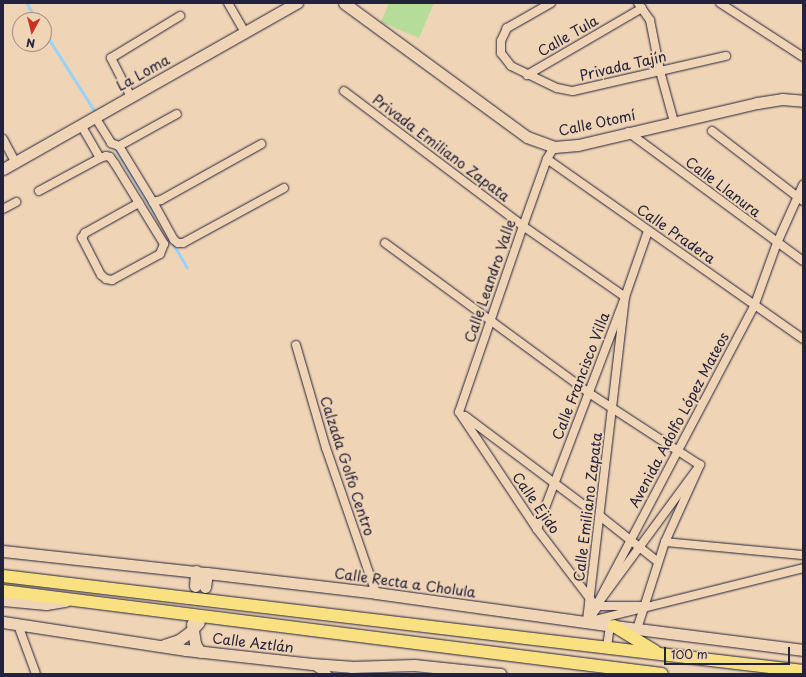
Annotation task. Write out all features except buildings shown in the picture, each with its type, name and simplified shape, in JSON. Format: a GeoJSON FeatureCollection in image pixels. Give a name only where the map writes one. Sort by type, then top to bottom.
{"type":"FeatureCollection","features":[{"type":"Feature","properties":{"kind":"main road","name":"La Loma"},"geometry":{"type":"LineString","coordinates":[[3,169],[297,3]]}},
{"type":"Feature","properties":{"kind":"main road","name":"Calle Otomí"},"geometry":{"type":"LineString","coordinates":[[344,3],[527,137],[554,147],[578,145],[628,132],[782,99],[803,101]]}},
{"type":"Feature","properties":{"kind":"main road","name":"Calle Recta a Cholula"},"geometry":{"type":"LineString","coordinates":[[3,551],[202,572],[376,593],[803,650]]}},
{"type":"Feature","properties":{"kind":"main road"},"geometry":{"type":"LineString","coordinates":[[200,586],[202,572]]}},
{"type":"Feature","properties":{"kind":"main road"},"geometry":{"type":"LineString","coordinates":[[3,576],[803,671]]}},
{"type":"Feature","properties":{"kind":"main road"},"geometry":{"type":"LineString","coordinates":[[3,591],[78,599],[662,674]]}},
{"type":"Feature","properties":{"kind":"main road"},"geometry":{"type":"LineString","coordinates":[[3,600],[46,604],[78,599]]}},
{"type":"Feature","properties":{"kind":"main road","name":"Calle Aztlán"},"geometry":{"type":"LineString","coordinates":[[3,622],[200,652],[312,664],[355,671],[414,665],[501,674]]}},
{"type":"Feature","properties":{"kind":"main road"},"geometry":{"type":"LineString","coordinates":[[609,623],[660,654]]}},
{"type":"Feature","properties":{"kind":"main road"},"geometry":{"type":"LineString","coordinates":[[159,646],[179,640],[194,624],[195,644],[200,652]]}},
{"type":"Feature","properties":{"kind":"street"},"geometry":{"type":"LineString","coordinates":[[228,3],[245,32]]}},
{"type":"Feature","properties":{"kind":"street","name":"Privada Tajín"},"geometry":{"type":"LineString","coordinates":[[551,3],[507,28],[501,41],[501,53],[511,66],[527,75],[557,88],[573,90],[726,56]]}},
{"type":"Feature","properties":{"kind":"street"},"geometry":{"type":"LineString","coordinates":[[720,3],[803,57]]}},
{"type":"Feature","properties":{"kind":"street"},"geometry":{"type":"LineString","coordinates":[[640,5],[650,20],[660,71],[674,122]]}},
{"type":"Feature","properties":{"kind":"street","name":"Calle Tula"},"geometry":{"type":"LineString","coordinates":[[527,75],[640,5]]}},
{"type":"Feature","properties":{"kind":"street"},"geometry":{"type":"LineString","coordinates":[[131,97],[111,58],[180,16]]}},
{"type":"Feature","properties":{"kind":"street","name":"Privada Emiliano Zapata"},"geometry":{"type":"LineString","coordinates":[[344,91],[523,226]]}},
{"type":"Feature","properties":{"kind":"street"},"geometry":{"type":"LineString","coordinates":[[95,117],[111,144],[119,146],[177,114]]}},
{"type":"Feature","properties":{"kind":"street"},"geometry":{"type":"LineString","coordinates":[[81,125],[100,158]]}},
{"type":"Feature","properties":{"kind":"street"},"geometry":{"type":"LineString","coordinates":[[712,131],[800,199]]}},
{"type":"Feature","properties":{"kind":"street","name":"Calle Llanura"},"geometry":{"type":"LineString","coordinates":[[628,132],[803,261]]}},
{"type":"Feature","properties":{"kind":"street"},"geometry":{"type":"LineString","coordinates":[[3,139],[15,162]]}},
{"type":"Feature","properties":{"kind":"street"},"geometry":{"type":"LineString","coordinates":[[153,202],[161,200],[261,144]]}},
{"type":"Feature","properties":{"kind":"street"},"geometry":{"type":"LineString","coordinates":[[119,146],[174,240],[178,243],[183,243],[284,188]]}},
{"type":"Feature","properties":{"kind":"street"},"geometry":{"type":"LineString","coordinates":[[547,159],[554,147]]}},
{"type":"Feature","properties":{"kind":"street"},"geometry":{"type":"LineString","coordinates":[[39,191],[100,158],[106,156],[110,157],[115,164],[139,203],[164,244],[163,250],[160,254],[112,280],[106,279],[101,275],[82,238],[85,233],[139,203]]}},
{"type":"Feature","properties":{"kind":"street","name":"Calle Leandro Valle"},"geometry":{"type":"LineString","coordinates":[[459,412],[547,159]]}},
{"type":"Feature","properties":{"kind":"street","name":"Calle Pradera"},"geometry":{"type":"LineString","coordinates":[[547,159],[803,338]]}},
{"type":"Feature","properties":{"kind":"street","name":"Avenida Adolfo López Mateos"},"geometry":{"type":"LineString","coordinates":[[587,622],[755,304],[777,243],[800,199],[803,185]]}},
{"type":"Feature","properties":{"kind":"street"},"geometry":{"type":"LineString","coordinates":[[3,209],[16,202]]}},
{"type":"Feature","properties":{"kind":"street"},"geometry":{"type":"LineString","coordinates":[[523,226],[625,297]]}},
{"type":"Feature","properties":{"kind":"street","name":"Calle Francisco Villa"},"geometry":{"type":"LineString","coordinates":[[537,529],[625,297],[648,231]]}},
{"type":"Feature","properties":{"kind":"street"},"geometry":{"type":"LineString","coordinates":[[385,243],[589,392],[700,465],[665,542],[637,629]]}},
{"type":"Feature","properties":{"kind":"street","name":"Calle Emiliano Zapata"},"geometry":{"type":"LineString","coordinates":[[587,622],[625,297]]}},
{"type":"Feature","properties":{"kind":"street","name":"Calzada Golfo Centro"},"geometry":{"type":"LineString","coordinates":[[296,345],[326,448],[376,593]]}},
{"type":"Feature","properties":{"kind":"street"},"geometry":{"type":"LineString","coordinates":[[459,412],[585,506]]}},
{"type":"Feature","properties":{"kind":"street","name":"Calle Ejido"},"geometry":{"type":"LineString","coordinates":[[459,412],[537,529],[609,623]]}},
{"type":"Feature","properties":{"kind":"street","name":"Avenida Adolfo López Mateos"},"geometry":{"type":"LineString","coordinates":[[596,607],[700,465]]}},
{"type":"Feature","properties":{"kind":"street"},"geometry":{"type":"LineString","coordinates":[[600,516],[658,562]]}},
{"type":"Feature","properties":{"kind":"street"},"geometry":{"type":"LineString","coordinates":[[665,542],[803,555]]}},
{"type":"Feature","properties":{"kind":"street"},"geometry":{"type":"LineString","coordinates":[[607,648],[609,623],[643,607],[803,568]]}},
{"type":"Feature","properties":{"kind":"street"},"geometry":{"type":"LineString","coordinates":[[596,607],[643,607]]}},
{"type":"Feature","properties":{"kind":"street"},"geometry":{"type":"LineString","coordinates":[[18,625],[36,674]]}},
{"type":"Feature","properties":{"kind":"street"},"geometry":{"type":"LineString","coordinates":[[312,664],[327,674]]}},
{"type":"Feature","properties":{"kind":"green space"},"geometry":{"type":"Polygon","coordinates":[[[389,3],[434,3],[419,38],[381,22],[389,3]]]}},
{"type":"Feature","properties":{"kind":"waterway"},"geometry":{"type":"LineString","coordinates":[[27,3],[32,12]]}},
{"type":"Feature","properties":{"kind":"waterway"},"geometry":{"type":"LineString","coordinates":[[52,44],[96,113]]}},
{"type":"Feature","properties":{"kind":"waterway"},"geometry":{"type":"LineString","coordinates":[[115,147],[156,215]]}},
{"type":"Feature","properties":{"kind":"waterway"},"geometry":{"type":"LineString","coordinates":[[173,243],[187,267]]}},
{"type":"Feature","properties":{"kind":"tunnel"},"geometry":{"type":"LineString","coordinates":[[191,621],[195,586]]}},
{"type":"Feature","properties":{"kind":"tunnel"},"geometry":{"type":"LineString","coordinates":[[199,622],[205,587]]}}]}
